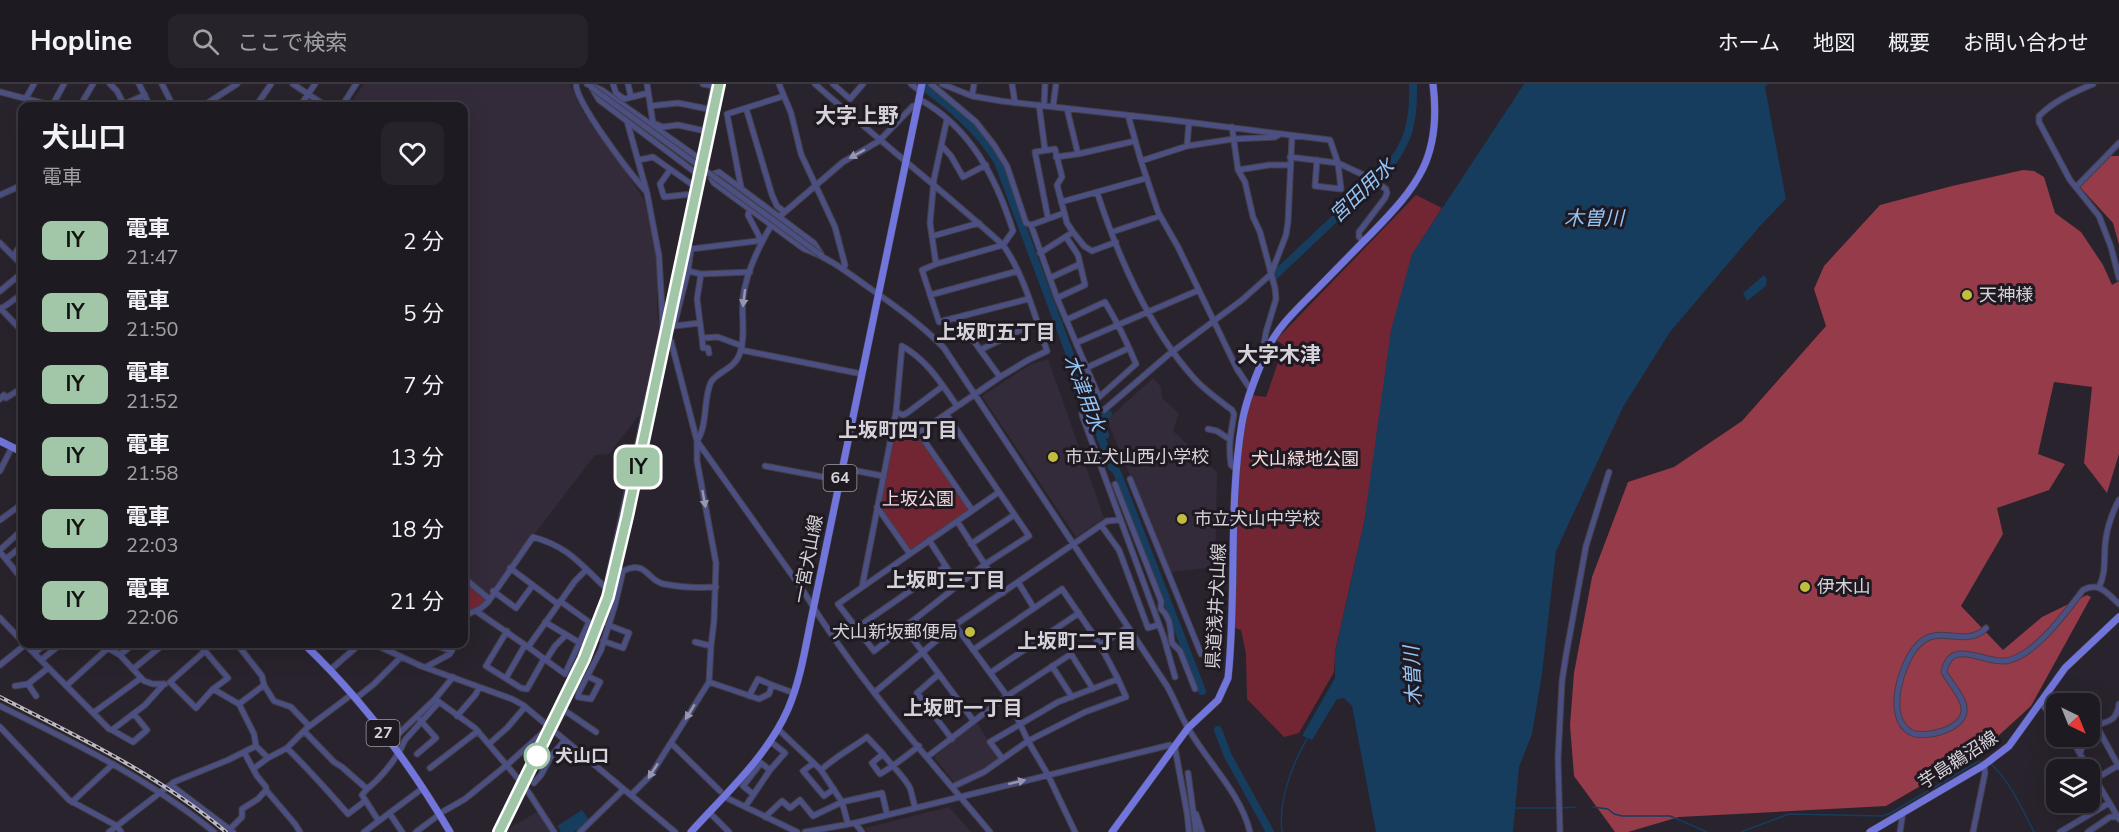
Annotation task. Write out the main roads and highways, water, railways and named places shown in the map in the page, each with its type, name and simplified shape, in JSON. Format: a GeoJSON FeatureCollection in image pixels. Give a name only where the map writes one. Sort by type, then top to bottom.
{"type":"FeatureCollection","features":[{"type":"Feature","properties":{"kind":"main road","name":"県道浅井犬山線"},"geometry":{"type":"LineString","coordinates":[[1112,832],[1188,728],[1218,700],[1228,678],[1231,648],[1236,469],[1242,421],[1267,350],[1283,324],[1409,193],[1424,167],[1435,128],[1436,107],[1433,84]]}},
{"type":"Feature","properties":{"kind":"main road","name":"一宮犬山線"},"geometry":{"type":"LineString","coordinates":[[691,832],[770,741],[794,693],[920,95]]}},
{"type":"Feature","properties":{"kind":"main road"},"geometry":{"type":"LineString","coordinates":[[0,441],[18,450]]}},
{"type":"Feature","properties":{"kind":"main road","name":"芋島鵜沼線"},"geometry":{"type":"LineString","coordinates":[[1870,832],[1984,765],[2003,751],[2017,737],[2069,662],[2119,617]]}},
{"type":"Feature","properties":{"kind":"main road","name":"27"},"geometry":{"type":"LineString","coordinates":[[310,648],[390,742],[423,788],[450,832]]}},
{"type":"Feature","properties":{"kind":"water","name":"木曽川"},"geometry":{"type":"Polygon","coordinates":[[[1524,84],[1767,84],[1765,87],[1786,199],[1760,226],[1670,332],[1623,407],[1556,551],[1542,674],[1532,734],[1519,767],[1513,832],[1376,832],[1352,706],[1344,698],[1337,699],[1312,740],[1302,736],[1335,678],[1335,652],[1364,523],[1391,330],[1412,254],[1524,84]]]}},
{"type":"Feature","properties":{"kind":"water"},"geometry":{"type":"Polygon","coordinates":[[[1764,275],[1767,279],[1766,286],[1747,301],[1743,293],[1764,275]]]}},
{"type":"Feature","properties":{"kind":"water"},"geometry":{"type":"Polygon","coordinates":[[[582,810],[590,821],[574,832],[561,832],[557,826],[582,810]]]}},
{"type":"Feature","properties":{"kind":"waterway","name":"木津用水"},"geometry":{"type":"LineString","coordinates":[[920,84],[963,119],[982,139],[998,162],[1112,467],[1117,472],[1202,691]]}},
{"type":"Feature","properties":{"kind":"waterway","name":"宮田用水"},"geometry":{"type":"LineString","coordinates":[[1273,277],[1392,162],[1404,142],[1411,121],[1413,84]]}},
{"type":"Feature","properties":{"kind":"waterway","name":"宮田用水"},"geometry":{"type":"LineString","coordinates":[[1105,435],[1101,420],[1108,414]]}},
{"type":"Feature","properties":{"kind":"waterway","name":"木津用水"},"geometry":{"type":"LineString","coordinates":[[1218,730],[1228,756],[1270,832]]}},
{"type":"Feature","properties":{"kind":"waterway"},"geometry":{"type":"LineString","coordinates":[[1282,832],[1282,808],[1287,784],[1307,739]]}},
{"type":"Feature","properties":{"kind":"waterway"},"geometry":{"type":"LineString","coordinates":[[1741,832],[1789,814],[1882,816],[1889,814],[1977,762],[1985,761]]}},
{"type":"Feature","properties":{"kind":"waterway"},"geometry":{"type":"LineString","coordinates":[[1991,764],[2010,787],[2034,832]]}},
{"type":"Feature","properties":{"kind":"waterway"},"geometry":{"type":"LineString","coordinates":[[1561,808],[1575,807]]}},
{"type":"Feature","properties":{"kind":"waterway"},"geometry":{"type":"LineString","coordinates":[[1593,807],[1608,809],[1622,816],[1670,816],[1707,832]]}},
{"type":"Feature","properties":{"kind":"waterway"},"geometry":{"type":"LineString","coordinates":[[1513,808],[1556,808]]}},
{"type":"Feature","properties":{"kind":"railway"},"geometry":{"type":"LineString","coordinates":[[499,832],[584,659],[608,597],[631,501],[719,84]]}},
{"type":"Feature","properties":{"kind":"railway"},"geometry":{"type":"LineString","coordinates":[[0,697],[118,758],[174,792],[226,832]]}},
{"type":"Feature","properties":{"kind":"train","name":"IY"},"geometry":{"type":"LineString","coordinates":[[499,832],[584,659],[608,597],[719,84]]}},
{"type":"Feature","properties":{"kind":"place","name":"天神様"},"geometry":{"type":"Point","coordinates":[1967,295]}},
{"type":"Feature","properties":{"kind":"place","name":"市立犬山西小学校"},"geometry":{"type":"Point","coordinates":[1053,457]}},
{"type":"Feature","properties":{"kind":"place","name":"市立犬山中学校"},"geometry":{"type":"Point","coordinates":[1182,519]}},
{"type":"Feature","properties":{"kind":"place","name":"伊木山"},"geometry":{"type":"Point","coordinates":[1805,587]}},
{"type":"Feature","properties":{"kind":"place","name":"犬山新坂郵便局"},"geometry":{"type":"Point","coordinates":[970,632]}},
{"type":"Feature","properties":{"kind":"place","name":"犬山口"},"geometry":{"type":"Point","coordinates":[537,756]}},
{"type":"Feature","properties":{"kind":"district","name":"大字上野"},"geometry":{"type":"Point","coordinates":[857,116]}},
{"type":"Feature","properties":{"kind":"district","name":"上坂町五丁目"},"geometry":{"type":"Point","coordinates":[996,332]}},
{"type":"Feature","properties":{"kind":"district","name":"大字木津"},"geometry":{"type":"Point","coordinates":[1279,355]}},
{"type":"Feature","properties":{"kind":"district","name":"上坂町四丁目"},"geometry":{"type":"Point","coordinates":[898,430]}},
{"type":"Feature","properties":{"kind":"district","name":"上坂町三丁目"},"geometry":{"type":"Point","coordinates":[946,580]}},
{"type":"Feature","properties":{"kind":"district","name":"上坂町二丁目"},"geometry":{"type":"Point","coordinates":[1077,641]}},
{"type":"Feature","properties":{"kind":"district","name":"上坂町一丁目"},"geometry":{"type":"Point","coordinates":[963,708]}},
{"type":"Feature","properties":{"kind":"park label","name":"犬山緑地公園"},"geometry":{"type":"Point","coordinates":[1305,459]}},
{"type":"Feature","properties":{"kind":"park label","name":"上坂公園"},"geometry":{"type":"Point","coordinates":[918,499]}}]}
